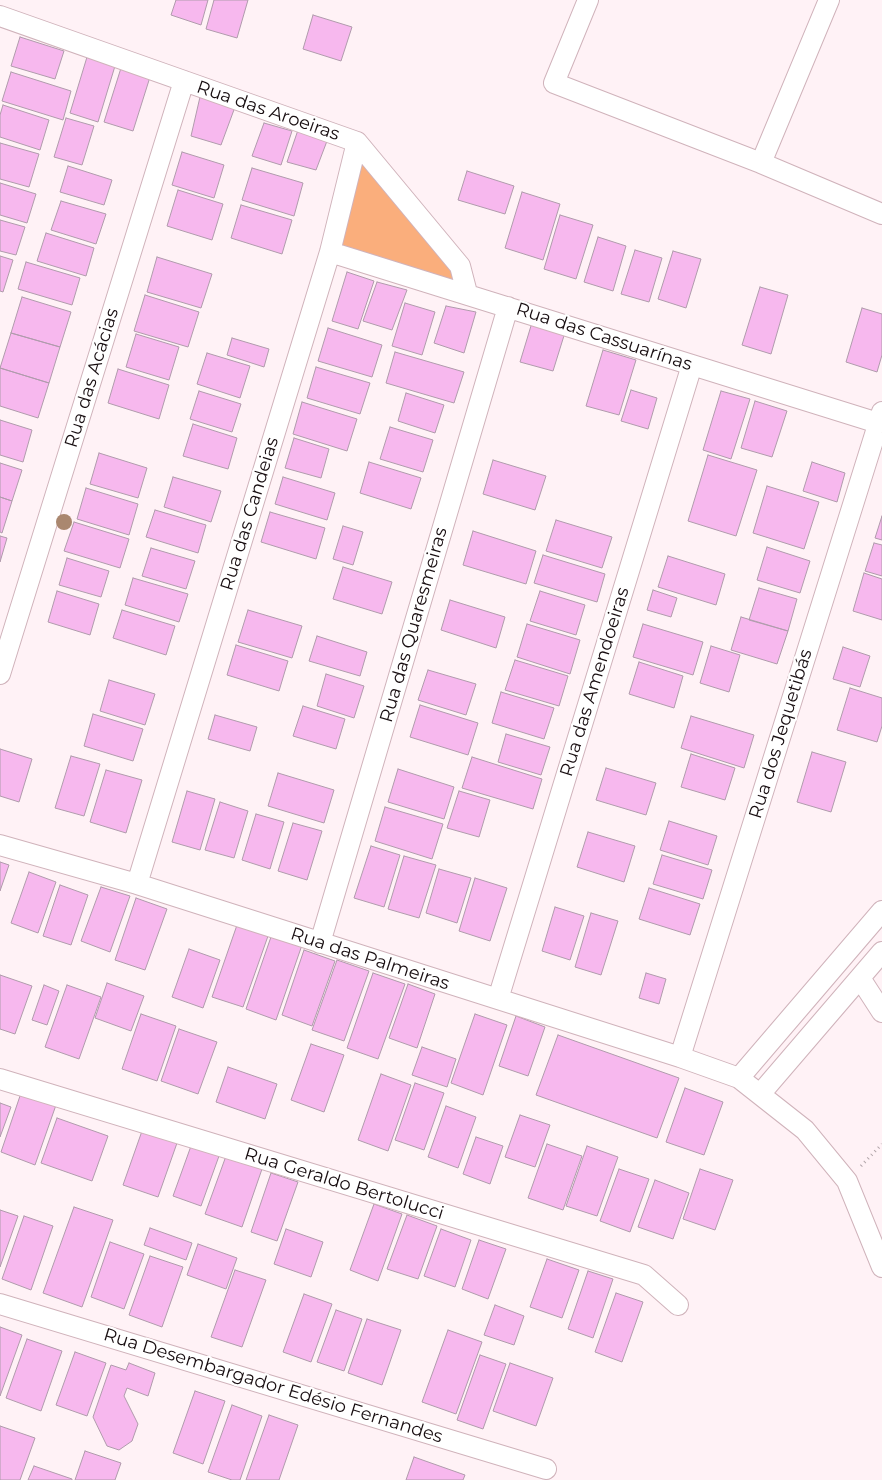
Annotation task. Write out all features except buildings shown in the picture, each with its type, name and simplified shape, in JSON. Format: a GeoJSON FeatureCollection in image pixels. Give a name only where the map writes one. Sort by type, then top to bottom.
{"type":"FeatureCollection","features":[{"type":"Feature","properties":{"kind":"street"},"geometry":{"type":"LineString","coordinates":[[588,0],[554,83],[761,163],[882,214]]}},
{"type":"Feature","properties":{"kind":"street"},"geometry":{"type":"LineString","coordinates":[[761,163],[829,0]]}},
{"type":"Feature","properties":{"kind":"street","name":"Rua das Aroeiras"},"geometry":{"type":"LineString","coordinates":[[2,14],[357,142],[460,266],[467,293]]}},
{"type":"Feature","properties":{"kind":"street","name":"Rua das Acácias"},"geometry":{"type":"LineString","coordinates":[[0,674],[184,81]]}},
{"type":"Feature","properties":{"kind":"street","name":"Rua das Candeias"},"geometry":{"type":"LineString","coordinates":[[137,884],[330,252],[357,142]]}},
{"type":"Feature","properties":{"kind":"street","name":"Rua das Cassuarínas"},"geometry":{"type":"LineString","coordinates":[[330,252],[467,293],[692,365],[880,418]]}},
{"type":"Feature","properties":{"kind":"street","name":"Rua das Quaresmeiras"},"geometry":{"type":"LineString","coordinates":[[320,943],[508,307]]}},
{"type":"Feature","properties":{"kind":"street","name":"Rua das Amendoeiras"},"geometry":{"type":"LineString","coordinates":[[498,999],[692,365]]}},
{"type":"Feature","properties":{"kind":"street","name":"Rua dos Jequetibás"},"geometry":{"type":"LineString","coordinates":[[680,1057],[880,418]]}},
{"type":"Feature","properties":{"kind":"street","name":"Rua das Palmeiras"},"geometry":{"type":"LineString","coordinates":[[0,844],[137,884],[680,1057],[739,1078],[761,1093],[805,1130],[847,1181],[882,1267]]}},
{"type":"Feature","properties":{"kind":"street"},"geometry":{"type":"LineString","coordinates":[[739,1078],[882,911]]}},
{"type":"Feature","properties":{"kind":"street"},"geometry":{"type":"LineString","coordinates":[[761,1093],[882,952]]}},
{"type":"Feature","properties":{"kind":"street"},"geometry":{"type":"LineString","coordinates":[[860,978],[882,1012]]}},
{"type":"Feature","properties":{"kind":"street","name":"Rua Geraldo Bertolucci"},"geometry":{"type":"LineString","coordinates":[[0,1078],[644,1276],[678,1305]]}},
{"type":"Feature","properties":{"kind":"street","name":"Rua Desembargador Edésio Fernandes"},"geometry":{"type":"LineString","coordinates":[[0,1304],[546,1469]]}},
{"type":"Feature","properties":{"kind":"path"},"geometry":{"type":"LineString","coordinates":[[847,1181],[882,1144]]}},
{"type":"Feature","properties":{"kind":"shaded area"},"geometry":{"type":"Polygon","coordinates":[[[360,157],[453,267],[457,283],[341,245],[360,157]]]}}]}
